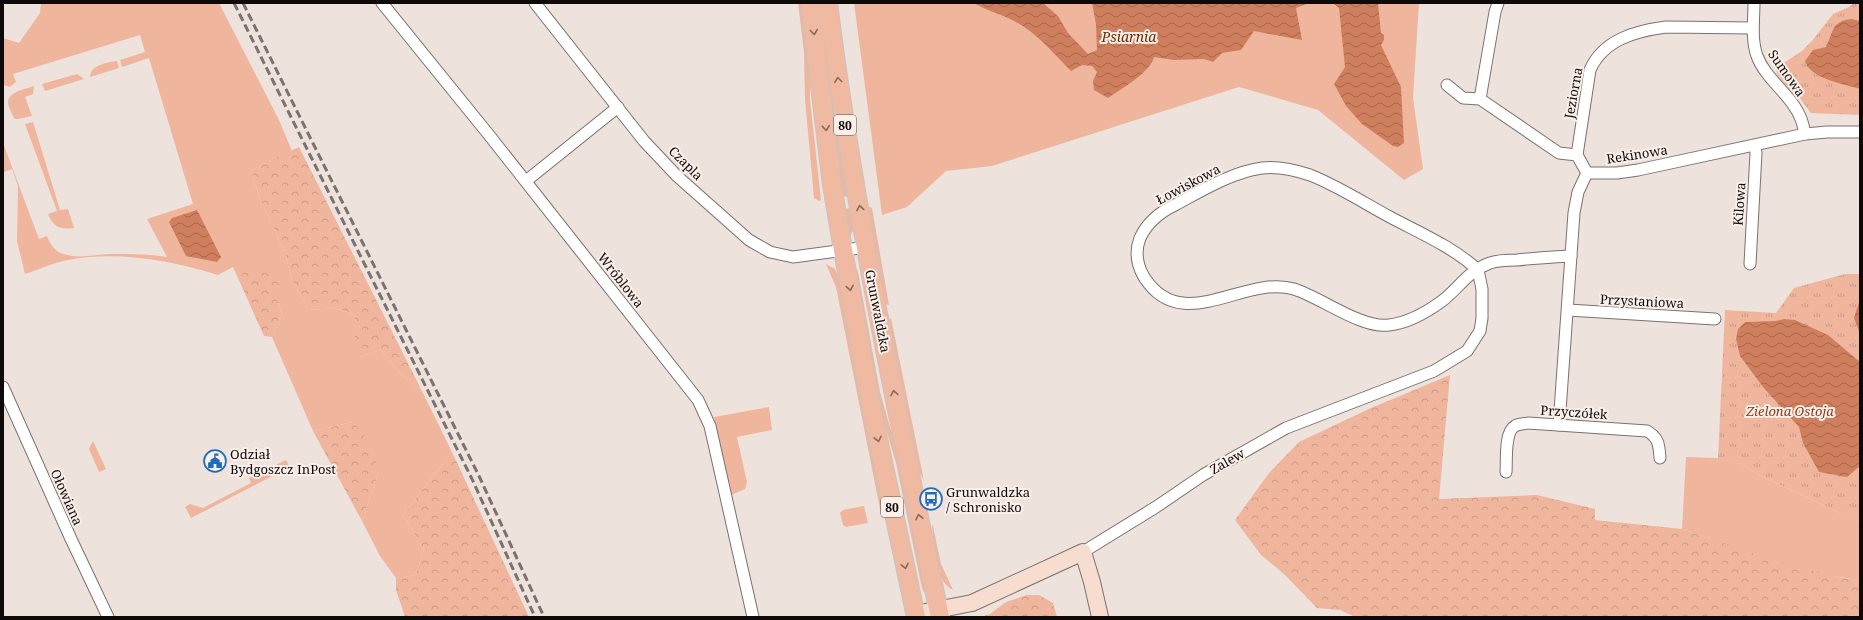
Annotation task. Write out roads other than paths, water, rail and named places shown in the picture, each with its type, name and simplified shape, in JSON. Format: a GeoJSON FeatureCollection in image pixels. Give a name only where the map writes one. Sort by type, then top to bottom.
{"type":"FeatureCollection","features":[{"type":"Feature","properties":{"kind":"main road","name":"Grunwaldzka"},"geometry":{"type":"LineString","coordinates":[[810,3],[832,185],[843,250],[870,401],[915,615]]}},
{"type":"Feature","properties":{"kind":"main road","name":"Grunwaldzka"},"geometry":{"type":"LineString","coordinates":[[828,3],[851,170],[867,247],[893,389],[939,613]]}},
{"type":"Feature","properties":{"kind":"street","name":"Wróblowa"},"geometry":{"type":"LineString","coordinates":[[382,3],[526,181],[698,400],[710,426],[753,617]]}},
{"type":"Feature","properties":{"kind":"street","name":"Czapla"},"geometry":{"type":"LineString","coordinates":[[535,3],[644,141],[677,176],[749,240],[770,252],[793,257],[867,247]]}},
{"type":"Feature","properties":{"kind":"street"},"geometry":{"type":"LineString","coordinates":[[1480,99],[1495,12],[1498,3]]}},
{"type":"Feature","properties":{"kind":"street","name":"Sumowa"},"geometry":{"type":"LineString","coordinates":[[1754,3],[1753,28],[1757,56],[1763,68],[1790,101],[1801,119],[1805,134]]}},
{"type":"Feature","properties":{"kind":"street","name":"Jeziorna"},"geometry":{"type":"LineString","coordinates":[[1577,155],[1590,70],[1594,61],[1610,45],[1634,33],[1666,27],[1753,28]]}},
{"type":"Feature","properties":{"kind":"street"},"geometry":{"type":"LineString","coordinates":[[1447,85],[1463,98],[1480,99],[1559,153],[1577,155],[1587,173],[1578,192],[1576,202],[1558,425]]}},
{"type":"Feature","properties":{"kind":"street"},"geometry":{"type":"LineString","coordinates":[[526,181],[618,107]]}},
{"type":"Feature","properties":{"kind":"street","name":"Rekinowa"},"geometry":{"type":"LineString","coordinates":[[1587,173],[1616,173],[1638,170],[1805,134],[1860,132]]}},
{"type":"Feature","properties":{"kind":"street","name":"Kilowa"},"geometry":{"type":"LineString","coordinates":[[1750,264],[1756,153],[1755,146]]}},
{"type":"Feature","properties":{"kind":"street","name":"Łowiskowa"},"geometry":{"type":"LineString","coordinates":[[1478,270],[1448,248],[1349,194],[1310,175],[1284,168],[1261,168],[1224,180],[1172,206],[1153,219],[1146,227],[1140,239],[1137,250],[1140,270],[1146,280],[1154,290],[1164,297],[1175,301],[1189,303],[1207,302],[1222,299],[1255,288],[1275,286],[1293,288],[1327,303],[1368,325],[1386,326],[1404,323],[1442,301],[1468,276],[1490,263],[1571,256]]}},
{"type":"Feature","properties":{"kind":"street","name":"Zalew"},"geometry":{"type":"LineString","coordinates":[[915,615],[939,613],[988,597],[1083,552],[1156,507],[1203,475],[1286,428],[1434,371],[1467,351],[1480,332],[1482,318],[1482,289],[1478,270]]}},
{"type":"Feature","properties":{"kind":"street","name":"Przystaniowa"},"geometry":{"type":"LineString","coordinates":[[1568,310],[1715,319]]}},
{"type":"Feature","properties":{"kind":"street","name":"Ołowiana"},"geometry":{"type":"LineString","coordinates":[[3,387],[108,617]]}},
{"type":"Feature","properties":{"kind":"street","name":"Przyczółek"},"geometry":{"type":"LineString","coordinates":[[1506,472],[1507,440],[1510,432],[1515,426],[1528,423],[1647,431],[1655,435],[1659,442],[1660,458]]}},
{"type":"Feature","properties":{"kind":"street"},"geometry":{"type":"LineString","coordinates":[[1083,552],[1100,617]]}},
{"type":"Feature","properties":{"kind":"water","name":"Psiarnia"},"geometry":{"type":"Polygon","coordinates":[[[974,3],[1043,3],[1058,16],[1068,33],[1088,54],[1097,50],[1096,24],[1092,3],[1309,3],[1296,8],[1302,40],[1254,31],[1241,50],[1222,53],[1213,62],[1204,59],[1174,60],[1154,57],[1152,63],[1142,74],[1108,98],[1094,90],[1093,81],[1097,72],[1092,66],[1082,65],[1071,71],[1045,44],[1024,27],[1011,19],[974,3]]]}},
{"type":"Feature","properties":{"kind":"water"},"geometry":{"type":"Polygon","coordinates":[[[1333,3],[1378,3],[1381,33],[1384,35],[1384,40],[1381,45],[1401,87],[1404,143],[1398,147],[1393,146],[1362,124],[1346,106],[1334,84],[1345,67],[1339,8],[1333,3]]]}},
{"type":"Feature","properties":{"kind":"water"},"geometry":{"type":"Polygon","coordinates":[[[1852,19],[1860,21],[1860,89],[1837,83],[1821,76],[1808,67],[1805,61],[1813,50],[1826,47],[1834,28],[1840,22],[1852,19]]]}},
{"type":"Feature","properties":{"kind":"water"},"geometry":{"type":"Polygon","coordinates":[[[197,210],[221,257],[217,262],[186,256],[169,222],[172,218],[197,210]]]}},
{"type":"Feature","properties":{"kind":"water"},"geometry":{"type":"Polygon","coordinates":[[[1860,299],[1860,334],[1854,318],[1860,299]]]}},
{"type":"Feature","properties":{"kind":"water"},"geometry":{"type":"Polygon","coordinates":[[[1784,319],[1795,320],[1828,335],[1860,362],[1860,466],[1847,477],[1819,472],[1803,443],[1799,427],[1763,387],[1740,356],[1736,339],[1738,329],[1745,322],[1776,321],[1784,319]]]}},
{"type":"Feature","properties":{"kind":"railway"},"geometry":{"type":"LineString","coordinates":[[234,3],[472,479],[535,617]]}},
{"type":"Feature","properties":{"kind":"railway"},"geometry":{"type":"LineString","coordinates":[[243,3],[479,476],[544,617]]}},
{"type":"Feature","properties":{"kind":"place","name":"Odział Bydgoszcz InPost"},"geometry":{"type":"Point","coordinates":[215,461]}},
{"type":"Feature","properties":{"kind":"place","name":"Grunwaldzka / Schronisko"},"geometry":{"type":"Point","coordinates":[931,499]}},
{"type":"Feature","properties":{"kind":"park label","name":"Zielona Ostoja"},"geometry":{"type":"Point","coordinates":[1790,411]}}]}
